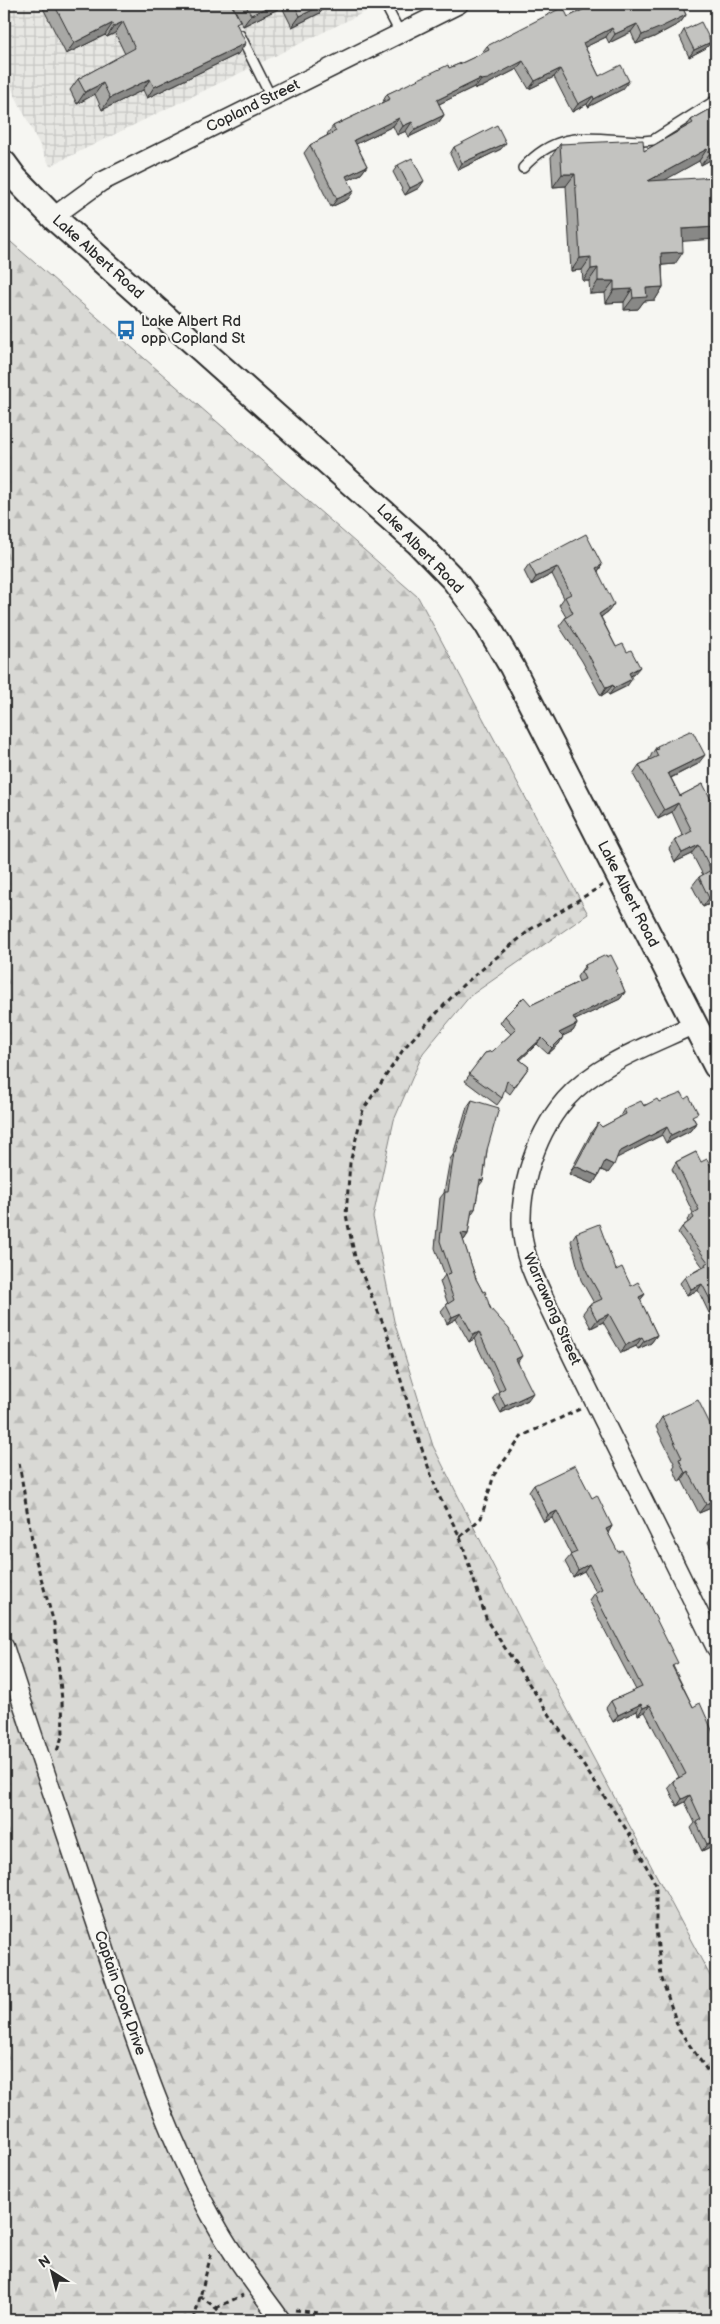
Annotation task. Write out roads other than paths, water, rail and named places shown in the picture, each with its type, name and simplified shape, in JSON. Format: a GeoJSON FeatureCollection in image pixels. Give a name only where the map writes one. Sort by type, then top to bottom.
{"type":"FeatureCollection","features":[{"type":"Feature","properties":{"kind":"main road","name":"Lake Albert Road"},"geometry":{"type":"LineString","coordinates":[[4,163],[15,178],[53,217],[378,506],[454,580],[486,622],[512,667],[716,1066]]}},
{"type":"Feature","properties":{"kind":"street","name":"Copland Street"},"geometry":{"type":"LineString","coordinates":[[53,217],[101,182],[459,4]]}},
{"type":"Feature","properties":{"kind":"street","name":"Warrawong Street"},"geometry":{"type":"LineString","coordinates":[[695,1024],[612,1063],[584,1081],[564,1101],[547,1127],[533,1156],[525,1184],[522,1216],[524,1248],[535,1279],[716,1648]]}},
{"type":"Feature","properties":{"kind":"street","name":"Captain Cook Drive"},"geometry":{"type":"LineString","coordinates":[[4,1646],[149,2076],[188,2171],[218,2230],[276,2314]]}},
{"type":"Feature","properties":{"kind":"lane"},"geometry":{"type":"LineString","coordinates":[[385,4],[400,33]]}},
{"type":"Feature","properties":{"kind":"lane"},"geometry":{"type":"LineString","coordinates":[[238,29],[271,97]]}},
{"type":"Feature","properties":{"kind":"lane"},"geometry":{"type":"LineString","coordinates":[[523,168],[535,154],[552,143],[568,139],[652,140],[716,100]]}},
{"type":"Feature","properties":{"kind":"place","name":"Lake Albert Rd opp Copland St"},"geometry":{"type":"Point","coordinates":[126,330]}}]}
